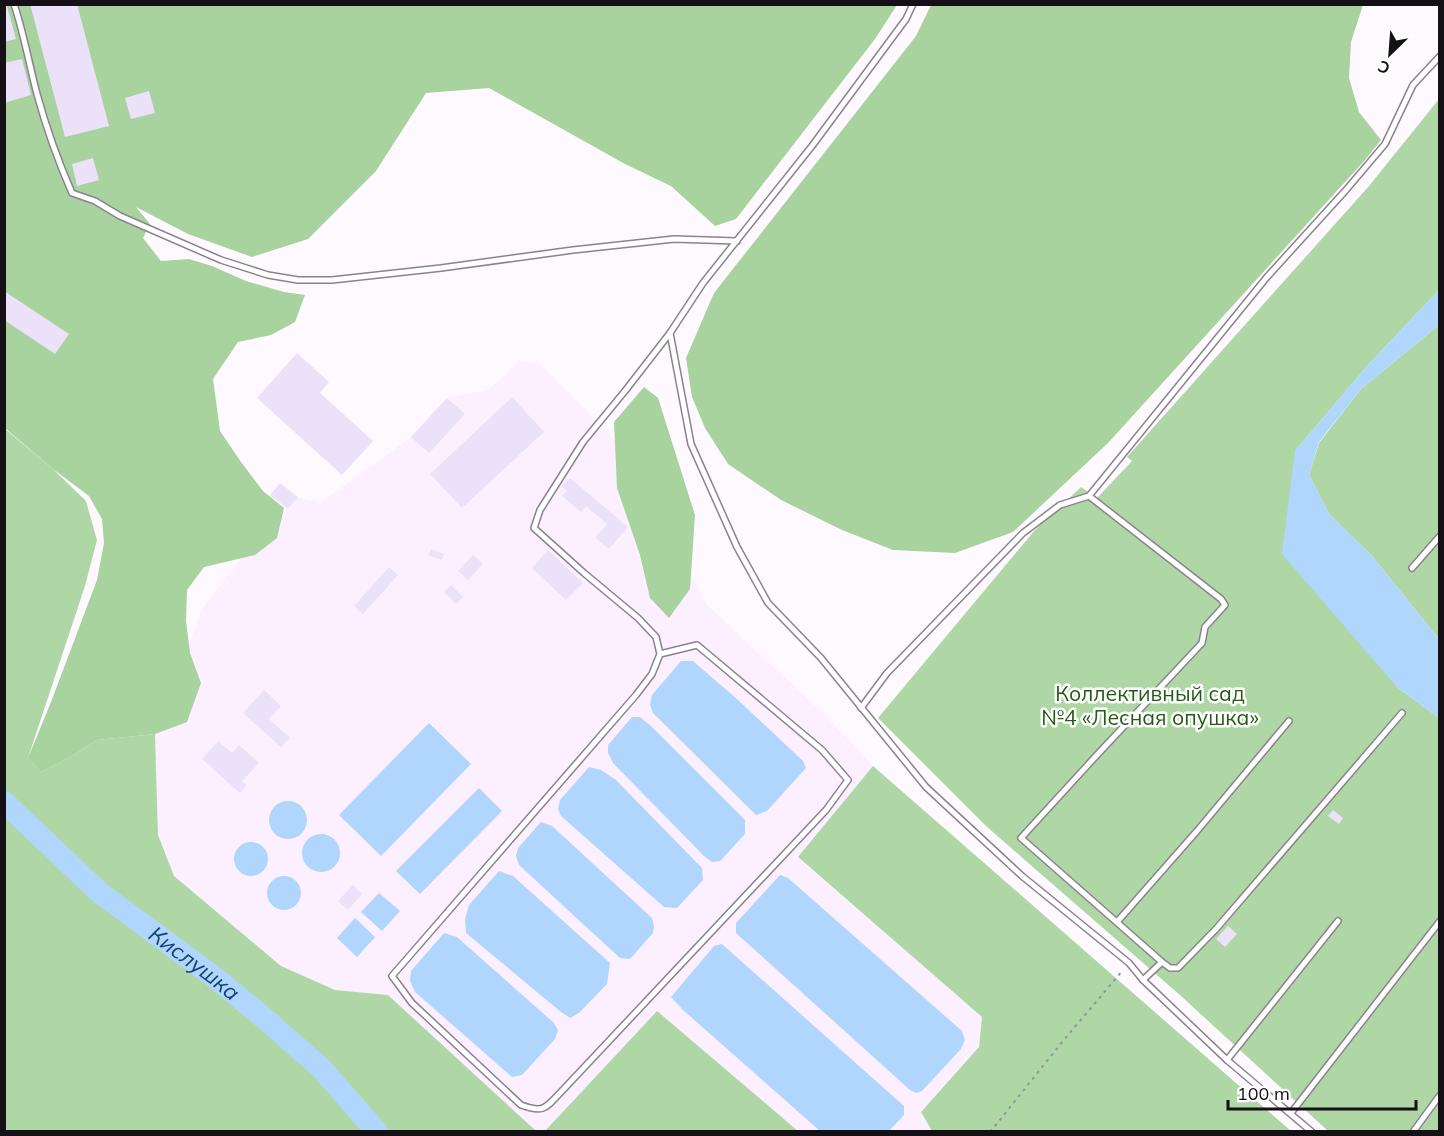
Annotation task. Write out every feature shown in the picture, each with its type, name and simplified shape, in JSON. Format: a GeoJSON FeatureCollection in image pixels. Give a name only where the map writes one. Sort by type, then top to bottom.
{"type":"FeatureCollection","features":[{"type":"Feature","properties":{"kind":"lane"},"geometry":{"type":"LineString","coordinates":[[14,4],[38,96],[72,193],[95,201],[120,216],[221,260],[268,275],[298,280],[332,280],[674,239],[737,241]]}},
{"type":"Feature","properties":{"kind":"lane"},"geometry":{"type":"LineString","coordinates":[[660,654],[698,645],[822,750],[848,780],[826,810],[560,1093],[546,1107],[535,1110],[521,1104],[412,1004],[392,976],[636,695],[651,674],[660,654],[656,637],[638,618],[534,528],[540,510],[583,442],[670,333],[703,284],[812,146],[906,19],[913,4]]}},
{"type":"Feature","properties":{"kind":"lane"},"geometry":{"type":"LineString","coordinates":[[861,708],[887,673],[1023,533],[1060,505],[1089,496],[1267,277],[1385,144],[1413,85],[1440,56]]}},
{"type":"Feature","properties":{"kind":"lane"},"geometry":{"type":"LineString","coordinates":[[670,333],[691,444],[737,547],[768,603],[821,658],[926,787],[1022,876],[1129,963],[1143,980],[1227,1060],[1312,1131]]}},
{"type":"Feature","properties":{"kind":"lane"},"geometry":{"type":"LineString","coordinates":[[1089,496],[1221,599],[1225,605],[1205,627],[1202,644],[1021,838],[1170,968],[1178,968],[1216,929],[1402,712]]}},
{"type":"Feature","properties":{"kind":"lane"},"geometry":{"type":"LineString","coordinates":[[1412,568],[1440,536]]}},
{"type":"Feature","properties":{"kind":"lane"},"geometry":{"type":"LineString","coordinates":[[1117,922],[1289,721]]}},
{"type":"Feature","properties":{"kind":"lane"},"geometry":{"type":"LineString","coordinates":[[1227,1060],[1338,921]]}},
{"type":"Feature","properties":{"kind":"lane"},"geometry":{"type":"LineString","coordinates":[[1291,1113],[1440,921]]}},
{"type":"Feature","properties":{"kind":"lane"},"geometry":{"type":"LineString","coordinates":[[1143,980],[1162,962]]}},
{"type":"Feature","properties":{"kind":"lane"},"geometry":{"type":"LineString","coordinates":[[1413,1131],[1440,1095]]}},
{"type":"Feature","properties":{"kind":"path"},"geometry":{"type":"LineString","coordinates":[[990,1131],[1129,963]]}},
{"type":"Feature","properties":{"kind":"shaded area"},"geometry":{"type":"Polygon","coordinates":[[[519,361],[538,363],[631,456],[706,604],[823,713],[873,766],[798,858],[982,1017],[979,1047],[921,1112],[932,1131],[798,1131],[657,1011],[545,1131],[536,1131],[388,995],[335,990],[281,966],[174,876],[158,835],[155,734],[170,701],[202,609],[255,541],[298,497],[320,503],[411,437],[447,398],[490,389],[519,361]]]}},
{"type":"Feature","properties":{"kind":"green space"},"geometry":{"type":"Polygon","coordinates":[[[5,5],[897,5],[875,39],[736,219],[715,226],[671,186],[625,164],[489,88],[426,93],[376,171],[308,239],[252,257],[188,234],[136,207],[150,224],[143,238],[161,261],[189,259],[246,281],[284,292],[305,295],[295,322],[271,335],[238,342],[213,379],[220,431],[263,491],[284,508],[277,538],[255,555],[204,567],[187,590],[186,621],[190,653],[201,683],[187,722],[155,734],[97,740],[41,772],[28,758],[97,580],[104,543],[102,519],[89,496],[5,428],[5,5]]]}},
{"type":"Feature","properties":{"kind":"green space"},"geometry":{"type":"Polygon","coordinates":[[[931,5],[1363,5],[1351,42],[1349,78],[1359,112],[1381,140],[1108,443],[1013,532],[955,553],[893,550],[842,530],[781,500],[728,464],[705,428],[692,397],[686,358],[714,293],[916,36],[931,5]]]}},
{"type":"Feature","properties":{"kind":"green space","name":"Коллективный сад №4 «Лесная опушка»"},"geometry":{"type":"Polygon","coordinates":[[[1439,99],[1439,290],[1368,365],[1295,451],[1397,687],[1439,718],[1439,1131],[1328,1131],[1181,996],[986,826],[878,718],[1035,530],[1081,487],[1097,498],[1132,461],[1127,457],[1369,186],[1439,99]]]}},
{"type":"Feature","properties":{"kind":"green space"},"geometry":{"type":"Polygon","coordinates":[[[1439,325],[1439,639],[1372,556],[1329,514],[1309,475],[1319,443],[1361,389],[1439,325]]]}},
{"type":"Feature","properties":{"kind":"green space"},"geometry":{"type":"Polygon","coordinates":[[[644,387],[658,398],[695,515],[690,589],[669,618],[650,598],[640,555],[617,488],[614,422],[644,387]]]}},
{"type":"Feature","properties":{"kind":"green space"},"geometry":{"type":"Polygon","coordinates":[[[4,428],[53,469],[86,501],[97,540],[85,586],[28,758],[41,772],[97,740],[155,734],[158,835],[174,876],[281,966],[335,990],[388,995],[536,1131],[5,1131],[4,428]]]}},
{"type":"Feature","properties":{"kind":"green space"},"geometry":{"type":"Polygon","coordinates":[[[873,766],[1291,1131],[932,1131],[921,1112],[979,1047],[982,1017],[798,857],[873,766]]]}},
{"type":"Feature","properties":{"kind":"green space"},"geometry":{"type":"Polygon","coordinates":[[[657,1011],[798,1131],[545,1131],[657,1011]]]}},
{"type":"Feature","properties":{"kind":"water"},"geometry":{"type":"Polygon","coordinates":[[[1439,290],[1439,325],[1361,389],[1319,442],[1309,475],[1329,514],[1372,556],[1439,639],[1439,718],[1397,687],[1282,554],[1295,451],[1368,365],[1439,290]]]}},
{"type":"Feature","properties":{"kind":"water"},"geometry":{"type":"Polygon","coordinates":[[[681,661],[693,661],[803,761],[806,768],[767,811],[756,815],[653,713],[650,705],[652,695],[681,661]]]}},
{"type":"Feature","properties":{"kind":"water"},"geometry":{"type":"Polygon","coordinates":[[[632,717],[640,717],[651,726],[745,820],[745,834],[720,861],[712,862],[704,856],[613,763],[608,753],[608,745],[632,717]]]}},
{"type":"Feature","properties":{"kind":"water"},"geometry":{"type":"Polygon","coordinates":[[[429,723],[471,764],[381,856],[339,815],[429,723]]]}},
{"type":"Feature","properties":{"kind":"water"},"geometry":{"type":"Polygon","coordinates":[[[589,767],[601,770],[616,780],[702,868],[703,880],[677,908],[664,907],[561,816],[558,809],[560,800],[589,767]]]}},
{"type":"Feature","properties":{"kind":"water"},"geometry":{"type":"Polygon","coordinates":[[[479,788],[502,811],[420,894],[396,871],[479,788]]]}},
{"type":"Feature","properties":{"kind":"water"},"geometry":{"type":"Polygon","coordinates":[[[288,801],[301,807],[307,820],[301,833],[288,839],[275,833],[269,820],[275,807],[288,801]]]}},
{"type":"Feature","properties":{"kind":"water"},"geometry":{"type":"Polygon","coordinates":[[[541,822],[552,826],[652,918],[653,933],[630,959],[620,958],[519,865],[516,856],[518,848],[541,822]]]}},
{"type":"Feature","properties":{"kind":"water"},"geometry":{"type":"Polygon","coordinates":[[[321,834],[334,840],[340,853],[334,866],[321,872],[308,866],[302,853],[308,840],[321,834]]]}},
{"type":"Feature","properties":{"kind":"water"},"geometry":{"type":"Polygon","coordinates":[[[251,842],[263,847],[268,859],[263,871],[251,876],[239,871],[234,859],[239,847],[251,842]]]}},
{"type":"Feature","properties":{"kind":"water"},"geometry":{"type":"Polygon","coordinates":[[[499,871],[513,876],[610,963],[607,984],[579,1013],[570,1018],[466,933],[465,919],[469,905],[499,871]]]}},
{"type":"Feature","properties":{"kind":"water"},"geometry":{"type":"Polygon","coordinates":[[[780,875],[788,878],[962,1031],[965,1040],[961,1049],[922,1091],[916,1093],[910,1090],[736,933],[736,923],[780,875]]]}},
{"type":"Feature","properties":{"kind":"water"},"geometry":{"type":"Polygon","coordinates":[[[284,876],[296,881],[301,893],[296,905],[284,910],[272,905],[267,893],[272,881],[284,876]]]}},
{"type":"Feature","properties":{"kind":"water"},"geometry":{"type":"Polygon","coordinates":[[[379,893],[400,911],[382,931],[361,912],[379,893]]]}},
{"type":"Feature","properties":{"kind":"water"},"geometry":{"type":"Polygon","coordinates":[[[355,918],[375,937],[357,957],[337,938],[355,918]]]}},
{"type":"Feature","properties":{"kind":"water"},"geometry":{"type":"Polygon","coordinates":[[[444,933],[457,937],[554,1023],[558,1030],[555,1039],[522,1075],[512,1077],[415,992],[410,981],[411,971],[444,933]]]}},
{"type":"Feature","properties":{"kind":"water"},"geometry":{"type":"Polygon","coordinates":[[[722,944],[904,1106],[904,1115],[889,1131],[820,1131],[671,997],[714,946],[722,944]]]}},
{"type":"Feature","properties":{"kind":"building"},"geometry":{"type":"Polygon","coordinates":[[[30,4],[77,4],[109,126],[65,137],[30,4]]]}},
{"type":"Feature","properties":{"kind":"building"},"geometry":{"type":"Polygon","coordinates":[[[7,6],[16,39],[4,42],[4,7],[7,6]]]}},
{"type":"Feature","properties":{"kind":"building"},"geometry":{"type":"Polygon","coordinates":[[[22,59],[31,95],[4,103],[4,63],[22,59]]]}},
{"type":"Feature","properties":{"kind":"building"},"geometry":{"type":"Polygon","coordinates":[[[149,91],[155,113],[131,119],[125,98],[149,91]]]}},
{"type":"Feature","properties":{"kind":"building"},"geometry":{"type":"Polygon","coordinates":[[[93,158],[99,180],[77,186],[72,164],[93,158]]]}},
{"type":"Feature","properties":{"kind":"building"},"geometry":{"type":"Polygon","coordinates":[[[4,291],[69,334],[55,354],[4,320],[4,291]]]}},
{"type":"Feature","properties":{"kind":"building"},"geometry":{"type":"Polygon","coordinates":[[[297,353],[329,382],[320,393],[373,441],[342,475],[257,398],[297,353]]]}},
{"type":"Feature","properties":{"kind":"building"},"geometry":{"type":"Polygon","coordinates":[[[512,397],[544,432],[462,508],[430,474],[512,397]]]}},
{"type":"Feature","properties":{"kind":"building"},"geometry":{"type":"Polygon","coordinates":[[[447,398],[465,414],[429,453],[411,437],[447,398]]]}},
{"type":"Feature","properties":{"kind":"building"},"geometry":{"type":"Polygon","coordinates":[[[570,478],[628,527],[609,549],[595,538],[607,524],[586,506],[581,512],[562,496],[567,491],[562,486],[570,478]]]}},
{"type":"Feature","properties":{"kind":"building"},"geometry":{"type":"Polygon","coordinates":[[[280,483],[298,497],[288,509],[270,495],[280,483]]]}},
{"type":"Feature","properties":{"kind":"building"},"geometry":{"type":"Polygon","coordinates":[[[431,549],[444,554],[442,560],[428,555],[431,549]]]}},
{"type":"Feature","properties":{"kind":"building"},"geometry":{"type":"Polygon","coordinates":[[[548,550],[583,583],[566,600],[532,568],[548,550]]]}},
{"type":"Feature","properties":{"kind":"building"},"geometry":{"type":"Polygon","coordinates":[[[473,555],[483,564],[468,580],[458,571],[473,555]]]}},
{"type":"Feature","properties":{"kind":"building"},"geometry":{"type":"Polygon","coordinates":[[[389,567],[398,575],[363,614],[354,606],[389,567]]]}},
{"type":"Feature","properties":{"kind":"building"},"geometry":{"type":"Polygon","coordinates":[[[451,585],[463,597],[456,604],[444,592],[451,585]]]}},
{"type":"Feature","properties":{"kind":"building"},"geometry":{"type":"Polygon","coordinates":[[[264,690],[281,706],[269,719],[290,738],[281,747],[243,713],[264,690]]]}},
{"type":"Feature","properties":{"kind":"building"},"geometry":{"type":"Polygon","coordinates":[[[218,741],[232,753],[239,745],[259,763],[242,781],[247,785],[240,793],[202,759],[218,741]]]}},
{"type":"Feature","properties":{"kind":"building"},"geometry":{"type":"Polygon","coordinates":[[[1333,810],[1343,818],[1339,824],[1328,816],[1333,810]]]}},
{"type":"Feature","properties":{"kind":"building"},"geometry":{"type":"Polygon","coordinates":[[[353,885],[362,894],[348,910],[338,901],[353,885]]]}},
{"type":"Feature","properties":{"kind":"building"},"geometry":{"type":"Polygon","coordinates":[[[1228,926],[1237,934],[1225,947],[1216,939],[1228,926]]]}},
{"type":"Feature","properties":{"kind":"waterway","name":"Кислушка"},"geometry":{"type":"LineString","coordinates":[[4,802],[100,893],[213,976],[321,1068],[377,1132]]}}]}
